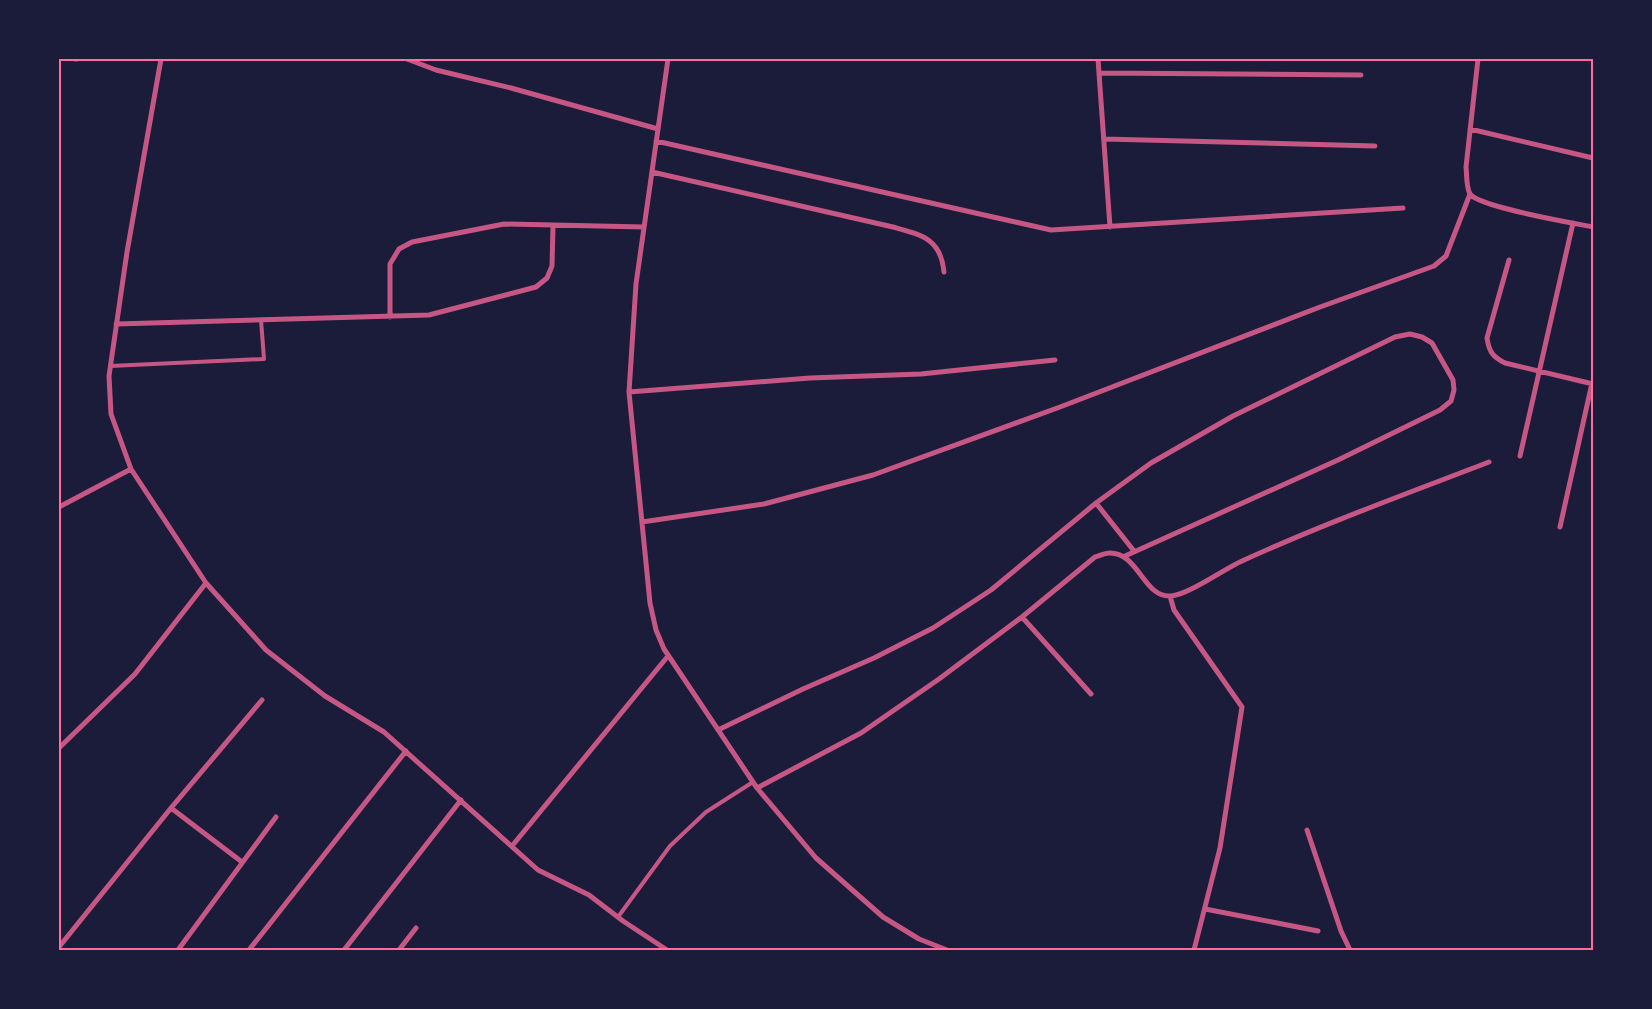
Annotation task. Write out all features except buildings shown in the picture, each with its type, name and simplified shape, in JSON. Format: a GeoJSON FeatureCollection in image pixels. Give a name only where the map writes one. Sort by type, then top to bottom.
{"type":"FeatureCollection","features":[{"type":"Feature","properties":{"kind":"street"},"geometry":{"type":"LineString","coordinates":[[161,59],[116,324],[109,376],[111,414],[131,470],[206,583],[266,650],[325,696],[384,732],[538,870],[588,895],[667,950]]}},
{"type":"Feature","properties":{"kind":"street"},"geometry":{"type":"LineString","coordinates":[[407,59],[436,70],[511,88],[658,129]]}},
{"type":"Feature","properties":{"kind":"street"},"geometry":{"type":"LineString","coordinates":[[668,59],[636,284],[629,392],[650,603],[656,630],[664,650],[757,788],[816,858],[883,917],[919,939],[947,950]]}},
{"type":"Feature","properties":{"kind":"street"},"geometry":{"type":"LineString","coordinates":[[1098,59],[1110,227]]}},
{"type":"Feature","properties":{"kind":"street"},"geometry":{"type":"LineString","coordinates":[[642,522],[764,504],[873,475],[1060,407],[1320,307],[1434,266],[1446,256],[1470,194],[1466,167],[1478,59]]}},
{"type":"Feature","properties":{"kind":"street"},"geometry":{"type":"LineString","coordinates":[[1099,73],[1361,75]]}},
{"type":"Feature","properties":{"kind":"street"},"geometry":{"type":"LineString","coordinates":[[1470,129],[1593,158]]}},
{"type":"Feature","properties":{"kind":"street"},"geometry":{"type":"LineString","coordinates":[[1104,139],[1375,146]]}},
{"type":"Feature","properties":{"kind":"street"},"geometry":{"type":"LineString","coordinates":[[656,141],[1050,230],[1403,208]]}},
{"type":"Feature","properties":{"kind":"street"},"geometry":{"type":"LineString","coordinates":[[652,172],[918,234],[934,244],[942,259],[944,272]]}},
{"type":"Feature","properties":{"kind":"street"},"geometry":{"type":"LineString","coordinates":[[1470,194],[1479,201],[1516,211],[1593,227]]}},
{"type":"Feature","properties":{"kind":"street"},"geometry":{"type":"LineString","coordinates":[[1520,456],[1573,223]]}},
{"type":"Feature","properties":{"kind":"street"},"geometry":{"type":"LineString","coordinates":[[390,318],[390,264],[399,249],[412,242],[504,224],[644,227]]}},
{"type":"Feature","properties":{"kind":"street"},"geometry":{"type":"LineString","coordinates":[[116,324],[390,318],[429,315],[536,287],[548,278],[552,266],[553,226]]}},
{"type":"Feature","properties":{"kind":"street"},"geometry":{"type":"LineString","coordinates":[[1509,260],[1487,338],[1488,349],[1495,358],[1500,360],[1593,383],[1560,526]]}},
{"type":"Feature","properties":{"kind":"street"},"geometry":{"type":"LineString","coordinates":[[718,730],[803,689],[874,658],[933,628],[991,590],[1096,503],[1151,463],[1233,416],[1395,337],[1410,334],[1422,336],[1432,344],[1453,380],[1454,390],[1451,401],[1440,410],[1338,460],[1134,552],[1124,556],[1109,553],[1095,557],[1022,617],[939,679],[860,733],[757,788]]}},
{"type":"Feature","properties":{"kind":"street"},"geometry":{"type":"LineString","coordinates":[[629,392],[810,378],[921,374],[1055,360]]}},
{"type":"Feature","properties":{"kind":"street"},"geometry":{"type":"LineString","coordinates":[[1124,556],[1156,593],[1170,596],[1184,593],[1240,562],[1311,531],[1489,462]]}},
{"type":"Feature","properties":{"kind":"street"},"geometry":{"type":"LineString","coordinates":[[59,507],[131,470]]}},
{"type":"Feature","properties":{"kind":"street"},"geometry":{"type":"LineString","coordinates":[[1096,503],[1134,552]]}},
{"type":"Feature","properties":{"kind":"street"},"geometry":{"type":"LineString","coordinates":[[59,748],[135,674],[206,583]]}},
{"type":"Feature","properties":{"kind":"street"},"geometry":{"type":"LineString","coordinates":[[1170,596],[1174,610],[1242,707],[1220,848],[1194,950]]}},
{"type":"Feature","properties":{"kind":"street"},"geometry":{"type":"LineString","coordinates":[[1022,617],[1091,694]]}},
{"type":"Feature","properties":{"kind":"street"},"geometry":{"type":"LineString","coordinates":[[512,846],[668,656]]}},
{"type":"Feature","properties":{"kind":"street"},"geometry":{"type":"LineString","coordinates":[[59,947],[171,808],[262,700]]}},
{"type":"Feature","properties":{"kind":"street"},"geometry":{"type":"LineString","coordinates":[[249,950],[406,751]]}},
{"type":"Feature","properties":{"kind":"street"},"geometry":{"type":"LineString","coordinates":[[344,950],[461,800]]}},
{"type":"Feature","properties":{"kind":"street"},"geometry":{"type":"LineString","coordinates":[[171,808],[242,862]]}},
{"type":"Feature","properties":{"kind":"street"},"geometry":{"type":"LineString","coordinates":[[178,950],[276,817]]}},
{"type":"Feature","properties":{"kind":"street"},"geometry":{"type":"LineString","coordinates":[[1307,830],[1341,931],[1350,950]]}},
{"type":"Feature","properties":{"kind":"street"},"geometry":{"type":"LineString","coordinates":[[1205,909],[1318,931]]}},
{"type":"Feature","properties":{"kind":"street"},"geometry":{"type":"LineString","coordinates":[[399,950],[416,928]]}},
{"type":"Feature","properties":{"kind":"lane"},"geometry":{"type":"LineString","coordinates":[[110,366],[264,358],[261,320]]}},
{"type":"Feature","properties":{"kind":"lane"},"geometry":{"type":"LineString","coordinates":[[618,917],[670,846],[706,812],[753,782]]}}]}
